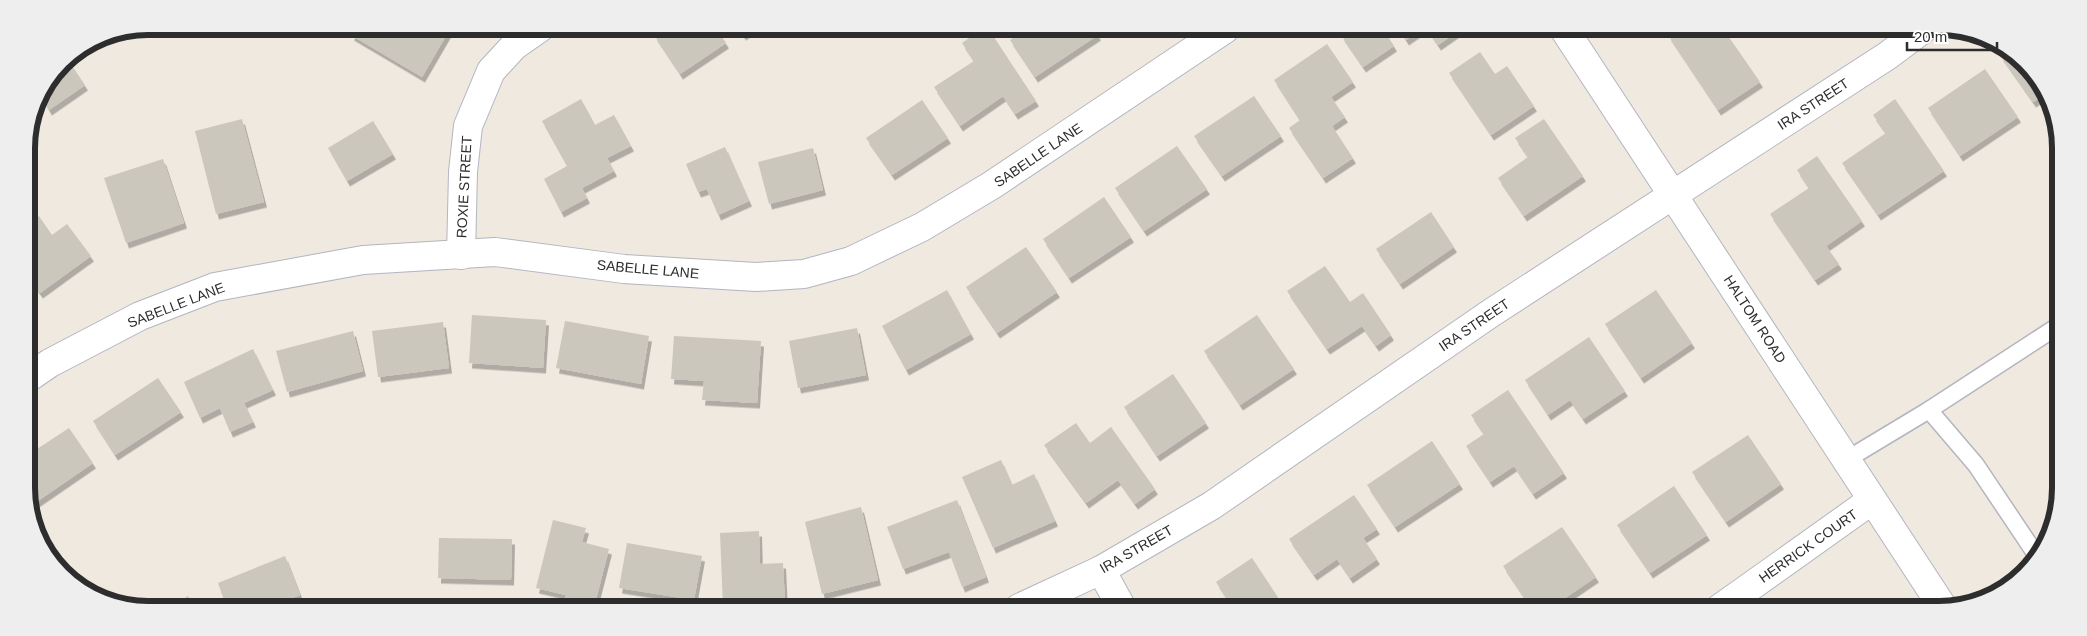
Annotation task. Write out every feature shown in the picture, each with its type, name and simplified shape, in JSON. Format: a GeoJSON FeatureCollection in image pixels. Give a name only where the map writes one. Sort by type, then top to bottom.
{"type":"FeatureCollection","features":[{"type":"Feature","properties":{"kind":"street","name":"ROXIE STREET"},"geometry":{"type":"LineString","coordinates":[[461,255],[463,172],[468,126],[491,71],[514,46],[530,35]]}},
{"type":"Feature","properties":{"kind":"street","name":"SABELLE LANE"},"geometry":{"type":"LineString","coordinates":[[35,373],[50,363],[140,316],[215,287],[362,260],[495,252],[624,269],[756,276],[804,274],[851,262],[922,227],[992,185],[1216,35]]}},
{"type":"Feature","properties":{"kind":"street","name":"HALTOM ROAD"},"geometry":{"type":"LineString","coordinates":[[1568,35],[1938,601]]}},
{"type":"Feature","properties":{"kind":"street","name":"IRA STREET"},"geometry":{"type":"LineString","coordinates":[[1034,601],[1101,570],[1211,506],[1491,313],[1887,56],[1915,35]]}},
{"type":"Feature","properties":{"kind":"street","name":"HERRICK COURT"},"geometry":{"type":"LineString","coordinates":[[1730,601],[1872,500]]}},
{"type":"Feature","properties":{"kind":"street"},"geometry":{"type":"LineString","coordinates":[[1101,570],[1118,601]]}},
{"type":"Feature","properties":{"kind":"lane"},"geometry":{"type":"LineString","coordinates":[[1846,460],[1929,410],[2052,330]]}},
{"type":"Feature","properties":{"kind":"lane"},"geometry":{"type":"LineString","coordinates":[[1929,410],[1976,465],[2034,550]]}},
{"type":"Feature","properties":{"kind":"building"},"geometry":{"type":"Polygon","coordinates":[[[351,35],[446,35],[422,77],[351,35]]]}},
{"type":"Feature","properties":{"kind":"building"},"geometry":{"type":"Polygon","coordinates":[[[654,35],[721,35],[726,43],[680,74],[654,35]]]}},
{"type":"Feature","properties":{"kind":"building"},"geometry":{"type":"Polygon","coordinates":[[[973,35],[993,35],[1036,101],[1015,114],[1003,96],[960,126],[934,87],[974,61],[962,43],[973,35]]]}},
{"type":"Feature","properties":{"kind":"building"},"geometry":{"type":"Polygon","coordinates":[[[1017,35],[1098,35],[1035,77],[1010,40],[1017,35]]]}},
{"type":"Feature","properties":{"kind":"building"},"geometry":{"type":"Polygon","coordinates":[[[1341,35],[1387,35],[1394,46],[1363,67],[1341,35]]]}},
{"type":"Feature","properties":{"kind":"building"},"geometry":{"type":"Polygon","coordinates":[[[1403,35],[1413,35],[1406,40],[1403,35]]]}},
{"type":"Feature","properties":{"kind":"building"},"geometry":{"type":"Polygon","coordinates":[[[1431,35],[1452,35],[1438,45],[1431,35]]]}},
{"type":"Feature","properties":{"kind":"building"},"geometry":{"type":"Polygon","coordinates":[[[1668,35],[1727,35],[1760,82],[1718,110],[1668,35]]]}},
{"type":"Feature","properties":{"kind":"building"},"geometry":{"type":"Polygon","coordinates":[[[1327,44],[1353,82],[1331,97],[1345,117],[1332,126],[1353,158],[1323,178],[1289,128],[1300,120],[1274,80],[1327,44]]]}},
{"type":"Feature","properties":{"kind":"building"},"geometry":{"type":"Polygon","coordinates":[[[1480,52],[1495,74],[1507,66],[1534,106],[1491,135],[1449,73],[1480,52]]]}},
{"type":"Feature","properties":{"kind":"building"},"geometry":{"type":"Polygon","coordinates":[[[2000,55],[2008,58],[2019,68],[2029,79],[2040,98],[2033,102],[2000,55]]]}},
{"type":"Feature","properties":{"kind":"building"},"geometry":{"type":"Polygon","coordinates":[[[71,65],[85,85],[49,110],[45,103],[47,98],[58,79],[71,65]]]}},
{"type":"Feature","properties":{"kind":"building"},"geometry":{"type":"Polygon","coordinates":[[[1985,69],[2018,117],[1960,156],[1928,108],[1985,69]]]}},
{"type":"Feature","properties":{"kind":"building"},"geometry":{"type":"Polygon","coordinates":[[[1254,96],[1281,136],[1222,176],[1194,136],[1254,96]]]}},
{"type":"Feature","properties":{"kind":"building"},"geometry":{"type":"Polygon","coordinates":[[[581,99],[595,125],[614,115],[631,146],[607,158],[614,171],[582,188],[587,198],[561,212],[544,179],[567,166],[542,121],[581,99]]]}},
{"type":"Feature","properties":{"kind":"building"},"geometry":{"type":"Polygon","coordinates":[[[1895,99],[1944,171],[1878,215],[1842,163],[1886,133],[1873,115],[1895,99]]]}},
{"type":"Feature","properties":{"kind":"building"},"geometry":{"type":"Polygon","coordinates":[[[922,100],[948,138],[892,175],[866,138],[922,100]]]}},
{"type":"Feature","properties":{"kind":"building"},"geometry":{"type":"Polygon","coordinates":[[[242,119],[264,202],[216,214],[195,131],[242,119]]]}},
{"type":"Feature","properties":{"kind":"building"},"geometry":{"type":"Polygon","coordinates":[[[1544,119],[1583,176],[1524,216],[1498,178],[1528,157],[1515,138],[1544,119]]]}},
{"type":"Feature","properties":{"kind":"building"},"geometry":{"type":"Polygon","coordinates":[[[373,121],[393,154],[347,181],[328,148],[373,121]]]}},
{"type":"Feature","properties":{"kind":"building"},"geometry":{"type":"Polygon","coordinates":[[[1177,146],[1207,189],[1144,231],[1115,188],[1177,146]]]}},
{"type":"Feature","properties":{"kind":"building"},"geometry":{"type":"Polygon","coordinates":[[[725,147],[749,201],[718,215],[707,189],[698,192],[686,164],[725,147]]]}},
{"type":"Feature","properties":{"kind":"building"},"geometry":{"type":"Polygon","coordinates":[[[813,148],[823,190],[769,204],[758,162],[813,148]]]}},
{"type":"Feature","properties":{"kind":"building"},"geometry":{"type":"Polygon","coordinates":[[[1817,156],[1862,221],[1826,246],[1839,264],[1815,280],[1770,214],[1809,188],[1797,170],[1817,156]]]}},
{"type":"Feature","properties":{"kind":"building"},"geometry":{"type":"Polygon","coordinates":[[[163,159],[184,223],[126,243],[104,178],[163,159]]]}},
{"type":"Feature","properties":{"kind":"building"},"geometry":{"type":"Polygon","coordinates":[[[1104,197],[1131,237],[1069,278],[1043,239],[1104,197]]]}},
{"type":"Feature","properties":{"kind":"building"},"geometry":{"type":"Polygon","coordinates":[[[1431,212],[1454,247],[1400,284],[1376,249],[1431,212]]]}},
{"type":"Feature","properties":{"kind":"building"},"geometry":{"type":"Polygon","coordinates":[[[39,216],[52,235],[67,224],[91,256],[40,293],[35,286],[35,219],[39,216]]]}},
{"type":"Feature","properties":{"kind":"building"},"geometry":{"type":"Polygon","coordinates":[[[1026,247],[1057,292],[997,333],[966,287],[1026,247]]]}},
{"type":"Feature","properties":{"kind":"building"},"geometry":{"type":"Polygon","coordinates":[[[1325,266],[1350,302],[1363,293],[1391,335],[1376,346],[1362,326],[1327,349],[1287,291],[1325,266]]]}},
{"type":"Feature","properties":{"kind":"building"},"geometry":{"type":"Polygon","coordinates":[[[947,290],[971,334],[906,370],[882,326],[947,290]]]}},
{"type":"Feature","properties":{"kind":"building"},"geometry":{"type":"Polygon","coordinates":[[[1656,290],[1692,343],[1641,378],[1605,324],[1656,290]]]}},
{"type":"Feature","properties":{"kind":"building"},"geometry":{"type":"Polygon","coordinates":[[[472,315],[546,320],[543,368],[469,363],[472,315]]]}},
{"type":"Feature","properties":{"kind":"building"},"geometry":{"type":"Polygon","coordinates":[[[1257,315],[1294,369],[1240,405],[1204,351],[1257,315]]]}},
{"type":"Feature","properties":{"kind":"building"},"geometry":{"type":"Polygon","coordinates":[[[565,321],[649,336],[641,384],[556,368],[565,321]]]}},
{"type":"Feature","properties":{"kind":"building"},"geometry":{"type":"Polygon","coordinates":[[[443,322],[449,368],[378,377],[372,331],[443,322]]]}},
{"type":"Feature","properties":{"kind":"building"},"geometry":{"type":"Polygon","coordinates":[[[857,328],[866,375],[798,388],[789,341],[857,328]]]}},
{"type":"Feature","properties":{"kind":"building"},"geometry":{"type":"Polygon","coordinates":[[[353,331],[363,371],[287,392],[276,351],[353,331]]]}},
{"type":"Feature","properties":{"kind":"building"},"geometry":{"type":"Polygon","coordinates":[[[674,336],[761,341],[757,403],[702,400],[704,381],[671,379],[674,336]]]}},
{"type":"Feature","properties":{"kind":"building"},"geometry":{"type":"Polygon","coordinates":[[[1589,337],[1625,391],[1583,419],[1570,400],[1548,415],[1525,380],[1589,337]]]}},
{"type":"Feature","properties":{"kind":"building"},"geometry":{"type":"Polygon","coordinates":[[[253,349],[273,390],[244,403],[253,422],[230,432],[220,408],[200,418],[184,382],[253,349]]]}},
{"type":"Feature","properties":{"kind":"building"},"geometry":{"type":"Polygon","coordinates":[[[1173,374],[1206,423],[1157,456],[1124,407],[1173,374]]]}},
{"type":"Feature","properties":{"kind":"building"},"geometry":{"type":"Polygon","coordinates":[[[158,378],[181,412],[115,455],[93,421],[158,378]]]}},
{"type":"Feature","properties":{"kind":"building"},"geometry":{"type":"Polygon","coordinates":[[[1508,390],[1564,473],[1533,494],[1514,466],[1490,482],[1466,446],[1484,434],[1471,415],[1508,390]]]}},
{"type":"Feature","properties":{"kind":"building"},"geometry":{"type":"Polygon","coordinates":[[[1076,423],[1090,443],[1111,427],[1155,489],[1135,504],[1118,480],[1086,503],[1044,445],[1076,423]]]}},
{"type":"Feature","properties":{"kind":"building"},"geometry":{"type":"Polygon","coordinates":[[[69,428],[93,463],[36,502],[35,450],[69,428]]]}},
{"type":"Feature","properties":{"kind":"building"},"geometry":{"type":"Polygon","coordinates":[[[1748,435],[1781,484],[1726,522],[1692,472],[1748,435]]]}},
{"type":"Feature","properties":{"kind":"building"},"geometry":{"type":"Polygon","coordinates":[[[1432,441],[1460,484],[1395,527],[1367,485],[1432,441]]]}},
{"type":"Feature","properties":{"kind":"building"},"geometry":{"type":"Polygon","coordinates":[[[1001,460],[1012,485],[1034,474],[1055,521],[993,548],[962,477],[1001,460]]]}},
{"type":"Feature","properties":{"kind":"building"},"geometry":{"type":"Polygon","coordinates":[[[1674,486],[1707,535],[1650,573],[1617,525],[1674,486]]]}},
{"type":"Feature","properties":{"kind":"building"},"geometry":{"type":"Polygon","coordinates":[[[1354,495],[1377,529],[1363,538],[1377,559],[1350,578],[1337,559],[1314,575],[1289,539],[1354,495]]]}},
{"type":"Feature","properties":{"kind":"building"},"geometry":{"type":"Polygon","coordinates":[[[957,500],[986,577],[962,587],[949,552],[903,569],[887,527],[957,500]]]}},
{"type":"Feature","properties":{"kind":"building"},"geometry":{"type":"Polygon","coordinates":[[[861,507],[878,580],[822,594],[805,522],[861,507]]]}},
{"type":"Feature","properties":{"kind":"building"},"geometry":{"type":"Polygon","coordinates":[[[553,520],[586,528],[582,542],[609,549],[596,601],[564,601],[566,595],[536,588],[553,520]]]}},
{"type":"Feature","properties":{"kind":"building"},"geometry":{"type":"Polygon","coordinates":[[[1562,527],[1596,577],[1561,601],[1527,601],[1503,566],[1562,527]]]}},
{"type":"Feature","properties":{"kind":"building"},"geometry":{"type":"Polygon","coordinates":[[[759,531],[760,564],[783,563],[785,601],[723,601],[720,533],[759,531]]]}},
{"type":"Feature","properties":{"kind":"building"},"geometry":{"type":"Polygon","coordinates":[[[439,538],[512,539],[511,580],[438,578],[439,538]]]}},
{"type":"Feature","properties":{"kind":"building"},"geometry":{"type":"Polygon","coordinates":[[[627,543],[702,556],[694,600],[619,588],[627,543]]]}},
{"type":"Feature","properties":{"kind":"building"},"geometry":{"type":"Polygon","coordinates":[[[285,556],[300,595],[284,601],[224,601],[218,583],[285,556]]]}},
{"type":"Feature","properties":{"kind":"building"},"geometry":{"type":"Polygon","coordinates":[[[1252,558],[1280,601],[1228,601],[1216,582],[1252,558]]]}},
{"type":"Feature","properties":{"kind":"building"},"geometry":{"type":"Polygon","coordinates":[[[188,596],[191,601],[180,601],[188,596]]]}}]}
